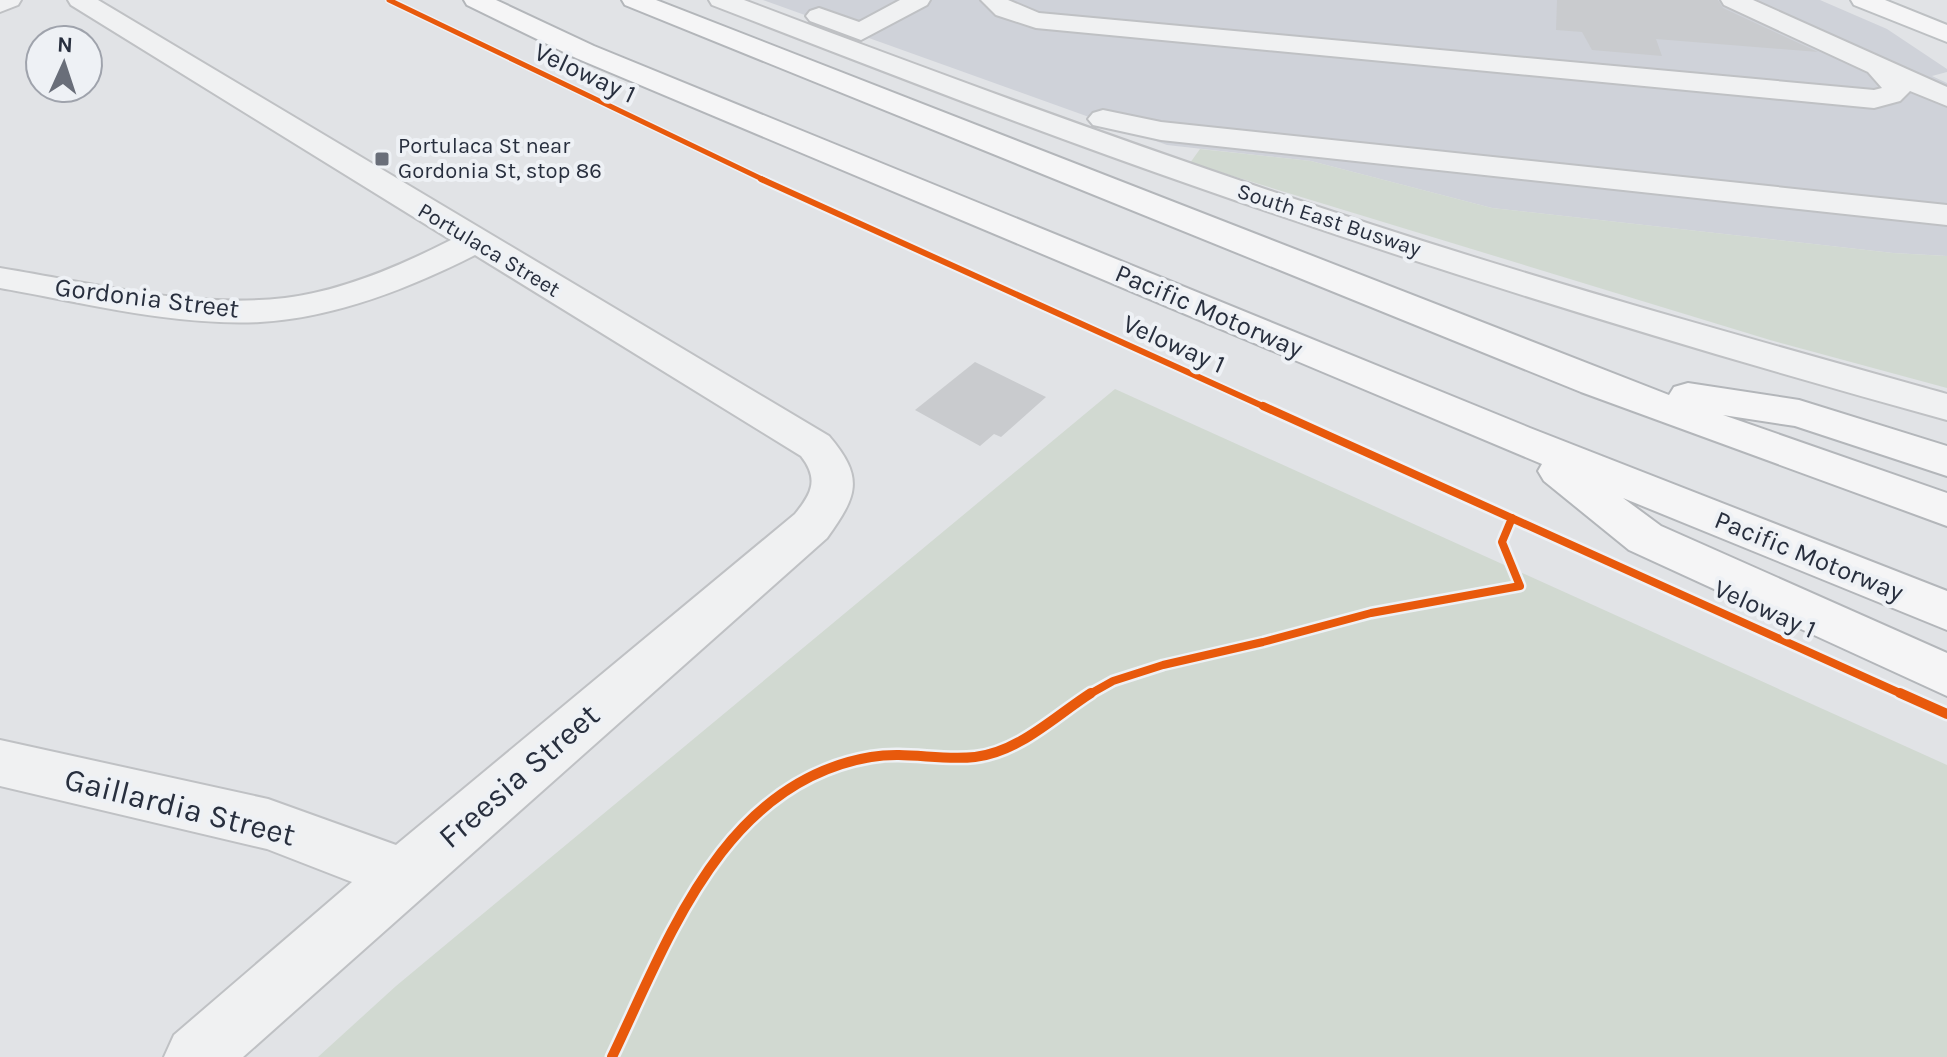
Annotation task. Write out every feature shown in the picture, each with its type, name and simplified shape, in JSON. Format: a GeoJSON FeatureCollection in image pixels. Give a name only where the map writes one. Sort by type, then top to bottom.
{"type":"FeatureCollection","features":[{"type":"Feature","properties":{"kind":"main road","name":"Pacific Motorway"},"geometry":{"type":"LineString","coordinates":[[476,0],[585,52],[1516,438],[1947,611]]}},
{"type":"Feature","properties":{"kind":"main road"},"geometry":{"type":"LineString","coordinates":[[634,0],[1595,383],[1947,510]]}},
{"type":"Feature","properties":{"kind":"main road"},"geometry":{"type":"LineString","coordinates":[[1863,0],[1947,34]]}},
{"type":"Feature","properties":{"kind":"main road"},"geometry":{"type":"LineString","coordinates":[[1595,383],[1799,413],[1947,461]]}},
{"type":"Feature","properties":{"kind":"main road"},"geometry":{"type":"LineString","coordinates":[[1516,438],[1645,538],[1947,675]]}},
{"type":"Feature","properties":{"kind":"street"},"geometry":{"type":"LineString","coordinates":[[0,5],[9,0]]}},
{"type":"Feature","properties":{"kind":"street","name":"Portulaca Street"},"geometry":{"type":"LineString","coordinates":[[80,0],[474,242],[815,446],[832,465],[835,489]]}},
{"type":"Feature","properties":{"kind":"street","name":"South East Busway"},"geometry":{"type":"LineString","coordinates":[[721,0],[1040,121],[1282,207],[1684,331],[1947,407]]}},
{"type":"Feature","properties":{"kind":"street"},"geometry":{"type":"LineString","coordinates":[[775,0],[1126,126],[1947,215]]}},
{"type":"Feature","properties":{"kind":"street"},"geometry":{"type":"LineString","coordinates":[[861,32],[918,0]]}},
{"type":"Feature","properties":{"kind":"street"},"geometry":{"type":"LineString","coordinates":[[993,0],[1005,10],[1036,20],[1874,99],[1897,90],[1893,79],[1879,68]]}},
{"type":"Feature","properties":{"kind":"street"},"geometry":{"type":"LineString","coordinates":[[1733,0],[1947,98]]}},
{"type":"Feature","properties":{"kind":"street","name":"Gordonia Street"},"geometry":{"type":"LineString","coordinates":[[0,278],[213,311],[263,311],[307,305],[424,268],[474,242]]}},
{"type":"Feature","properties":{"kind":"street","name":"Freesia Street"},"geometry":{"type":"LineString","coordinates":[[196,1057],[403,875],[811,526],[835,489]]}},
{"type":"Feature","properties":{"kind":"street","name":"Gaillardia Street"},"geometry":{"type":"LineString","coordinates":[[0,763],[268,824],[403,875]]}},
{"type":"Feature","properties":{"kind":"shaded area"},"geometry":{"type":"Polygon","coordinates":[[[763,0],[1820,0],[1887,29],[1947,69],[1947,72],[1932,76],[1947,83],[1947,256],[1893,253],[1492,208],[1311,161],[1167,145],[763,0]]]}},
{"type":"Feature","properties":{"kind":"shaded area"},"geometry":{"type":"Polygon","coordinates":[[[1200,149],[1311,161],[1492,208],[1893,253],[1947,256],[1947,388],[1770,340],[1190,163],[1200,149]]]}},
{"type":"Feature","properties":{"kind":"shaded area"},"geometry":{"type":"Polygon","coordinates":[[[1115,389],[1947,765],[1947,1057],[318,1057],[396,986],[1115,389]]]}},
{"type":"Feature","properties":{"kind":"building"},"geometry":{"type":"Polygon","coordinates":[[[1557,0],[1718,0],[1723,8],[1818,52],[1656,39],[1662,56],[1592,50],[1582,32],[1556,30],[1557,0]]]}},
{"type":"Feature","properties":{"kind":"building"},"geometry":{"type":"Polygon","coordinates":[[[975,362],[1046,397],[1001,437],[994,434],[980,446],[915,410],[975,362]]]}},
{"type":"Feature","properties":{"kind":"cycle path","name":"Veloway 1"},"geometry":{"type":"LineString","coordinates":[[389,0],[804,199],[1947,714]]}},
{"type":"Feature","properties":{"kind":"cycle path"},"geometry":{"type":"LineString","coordinates":[[612,1057],[677,920],[717,857],[741,828],[769,802],[800,781],[835,766],[873,756],[982,756],[1034,733],[1096,690],[1146,669],[1371,613],[1520,586],[1502,542],[1512,518]]}},
{"type":"Feature","properties":{"kind":"place","name":"Portulaca St near Gordonia St, stop 86"},"geometry":{"type":"Point","coordinates":[382,159]}}]}
